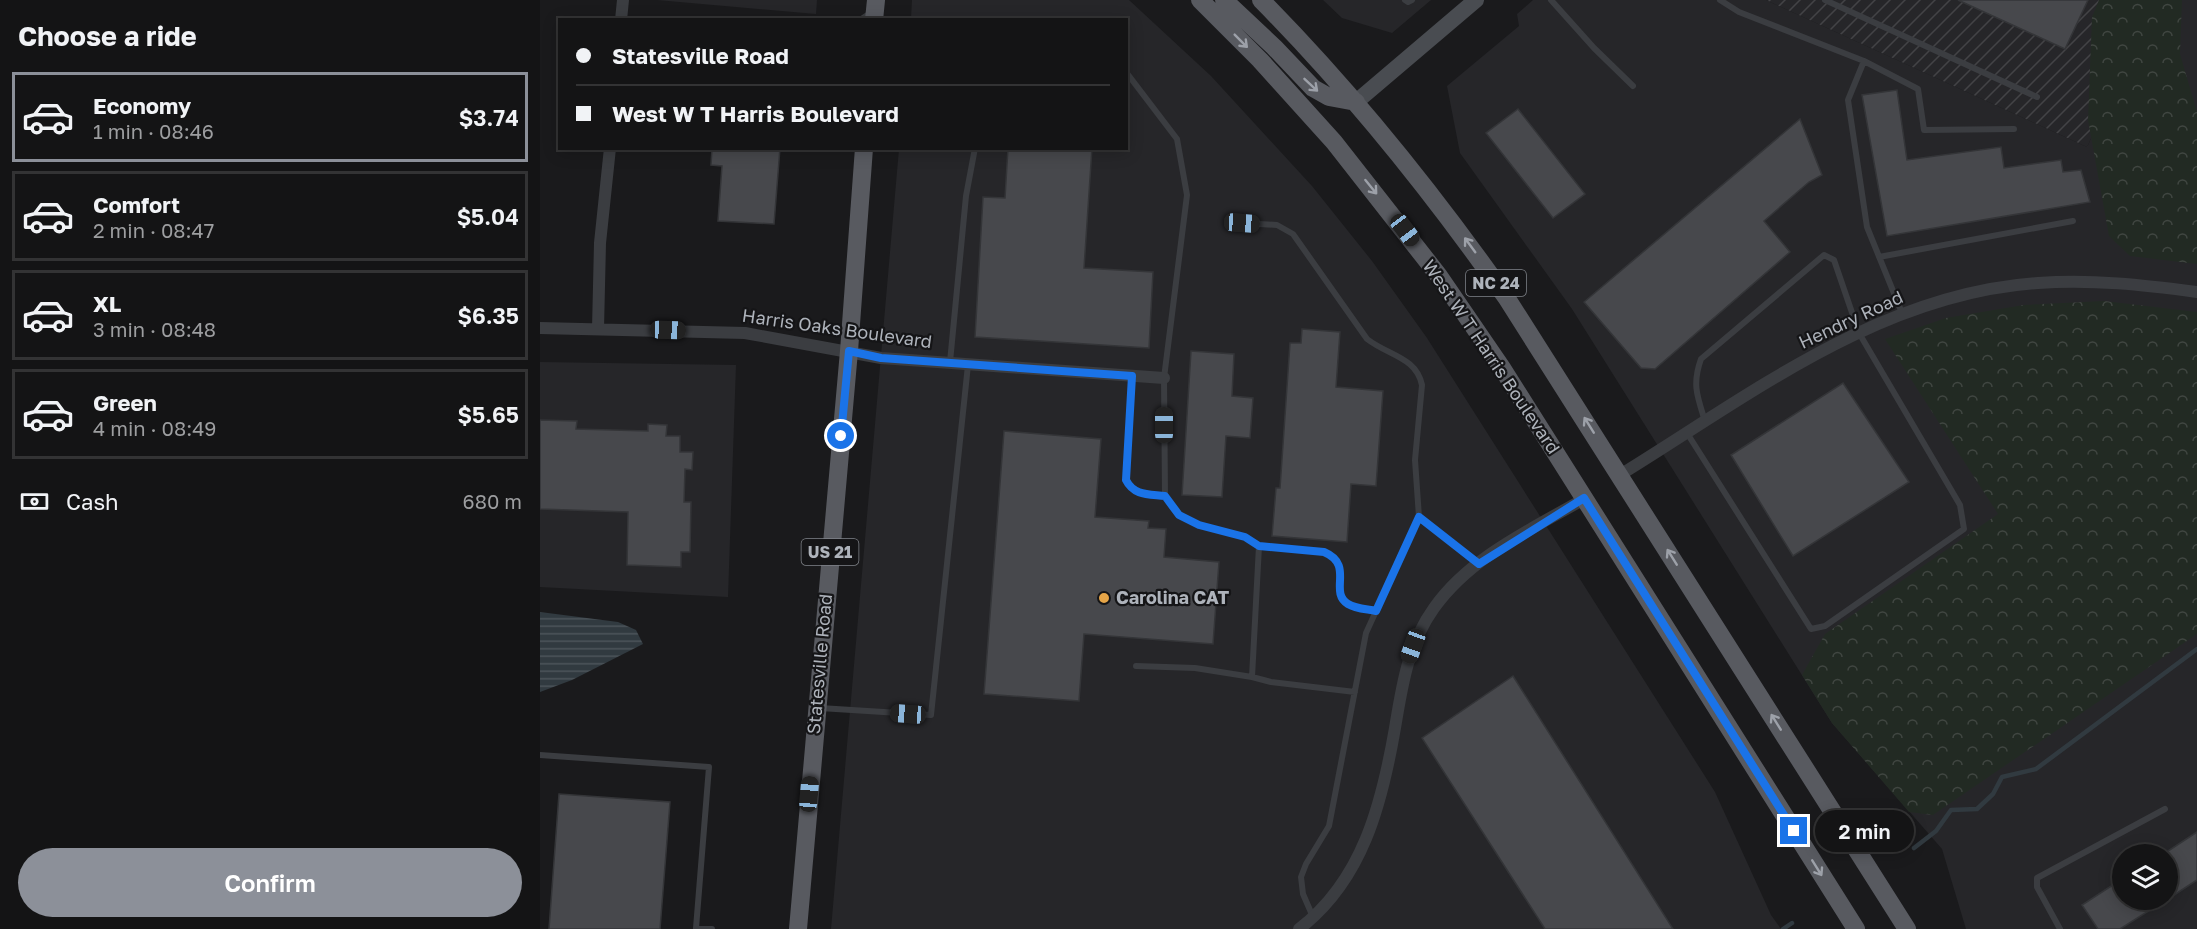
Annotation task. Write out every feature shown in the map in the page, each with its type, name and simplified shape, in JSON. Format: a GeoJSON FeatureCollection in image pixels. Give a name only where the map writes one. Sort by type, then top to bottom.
{"type":"FeatureCollection","features":[{"type":"Feature","properties":{"kind":"main road","name":"West W T Harris Boulevard"},"geometry":{"type":"LineString","coordinates":[[1200,0],[1260,60],[1334,142],[1405,230],[1471,321],[1856,929]]}},
{"type":"Feature","properties":{"kind":"main road"},"geometry":{"type":"LineString","coordinates":[[1224,0],[1274,46],[1313,88],[1329,98],[1356,102],[1476,0]]}},
{"type":"Feature","properties":{"kind":"main road","name":"NC 24"},"geometry":{"type":"LineString","coordinates":[[1261,0],[1356,102],[1439,204],[1500,288],[1907,929]]}},
{"type":"Feature","properties":{"kind":"main road","name":"Statesville Road"},"geometry":{"type":"LineString","coordinates":[[798,929],[849,351],[864,150]]}},
{"type":"Feature","properties":{"kind":"street"},"geometry":{"type":"LineString","coordinates":[[623,0],[624,18]]}},
{"type":"Feature","properties":{"kind":"street"},"geometry":{"type":"LineString","coordinates":[[598,329],[600,243],[610,150]]}},
{"type":"Feature","properties":{"kind":"street","name":"Hendry Road"},"geometry":{"type":"LineString","coordinates":[[1620,475],[1814,354],[1902,313],[1995,288],[2037,283],[2097,281],[2197,292]]}},
{"type":"Feature","properties":{"kind":"street","name":"Harris Oaks Boulevard"},"geometry":{"type":"LineString","coordinates":[[540,328],[745,333],[881,358],[1164,378]]}},
{"type":"Feature","properties":{"kind":"street"},"geometry":{"type":"LineString","coordinates":[[1299,929],[1326,904],[1365,843],[1379,806],[1408,660],[1418,633],[1434,607],[1456,582],[1479,564],[1584,498]]}},
{"type":"Feature","properties":{"kind":"lane"},"geometry":{"type":"LineString","coordinates":[[1405,0],[1408,2],[1412,0]]}},
{"type":"Feature","properties":{"kind":"lane"},"geometry":{"type":"LineString","coordinates":[[1551,0],[1594,48],[1633,86]]}},
{"type":"Feature","properties":{"kind":"lane"},"geometry":{"type":"LineString","coordinates":[[1720,0],[1739,12],[1864,62],[1918,89],[1924,130],[2014,129]]}},
{"type":"Feature","properties":{"kind":"lane"},"geometry":{"type":"LineString","coordinates":[[1825,0],[2037,97]]}},
{"type":"Feature","properties":{"kind":"lane"},"geometry":{"type":"LineString","coordinates":[[1864,62],[1848,100],[1867,227],[1902,313]]}},
{"type":"Feature","properties":{"kind":"lane"},"geometry":{"type":"LineString","coordinates":[[1128,75],[1177,139],[1187,195],[1164,378],[1165,496],[1179,515],[1199,525],[1245,537],[1259,546],[1324,552],[1333,556],[1340,570],[1340,591],[1343,601],[1350,606],[1376,611]]}},
{"type":"Feature","properties":{"kind":"lane"},"geometry":{"type":"LineString","coordinates":[[950,363],[966,196],[975,150]]}},
{"type":"Feature","properties":{"kind":"lane"},"geometry":{"type":"LineString","coordinates":[[1879,257],[2073,221]]}},
{"type":"Feature","properties":{"kind":"lane"},"geometry":{"type":"LineString","coordinates":[[1242,223],[1277,225],[1293,234],[1367,339],[1379,348],[1413,365],[1420,374],[1422,385],[1415,460],[1419,517],[1366,633],[1329,826],[1306,864],[1301,878],[1304,894],[1313,917]]}},
{"type":"Feature","properties":{"kind":"lane"},"geometry":{"type":"LineString","coordinates":[[1687,433],[1811,629],[1825,627],[1964,529],[1960,505],[1859,333],[1834,260],[1824,255],[1701,359],[1696,371],[1695,388],[1705,422]]}},
{"type":"Feature","properties":{"kind":"lane"},"geometry":{"type":"LineString","coordinates":[[817,708],[931,716],[968,364]]}},
{"type":"Feature","properties":{"kind":"lane"},"geometry":{"type":"LineString","coordinates":[[1132,376],[1126,480],[1130,488],[1139,493],[1165,496]]}},
{"type":"Feature","properties":{"kind":"lane"},"geometry":{"type":"LineString","coordinates":[[1419,517],[1479,564]]}},
{"type":"Feature","properties":{"kind":"lane"},"geometry":{"type":"LineString","coordinates":[[1252,677],[1259,546]]}},
{"type":"Feature","properties":{"kind":"lane"},"geometry":{"type":"LineString","coordinates":[[1136,666],[1195,668],[1271,682],[1355,692]]}},
{"type":"Feature","properties":{"kind":"lane"},"geometry":{"type":"LineString","coordinates":[[540,755],[709,767],[696,929],[712,929]]}},
{"type":"Feature","properties":{"kind":"lane"},"geometry":{"type":"LineString","coordinates":[[2060,929],[2037,887],[2037,878],[2165,809]]}},
{"type":"Feature","properties":{"kind":"shaded area"},"geometry":{"type":"Polygon","coordinates":[[[657,0],[817,0],[816,14],[657,0]]]}},
{"type":"Feature","properties":{"kind":"shaded area"},"geometry":{"type":"Polygon","coordinates":[[[912,0],[1129,0],[1211,76],[1312,186],[1372,261],[1427,338],[1715,792],[1771,915],[1781,929],[831,929],[899,150],[1128,150],[1128,18],[911,18],[912,0]]]}},
{"type":"Feature","properties":{"kind":"shaded area"},"geometry":{"type":"Polygon","coordinates":[[[1323,0],[1431,0],[1392,33],[1342,18],[1323,0]]]}},
{"type":"Feature","properties":{"kind":"shaded area"},"geometry":{"type":"Polygon","coordinates":[[[1533,0],[1766,0],[2087,147],[2155,0],[2197,0],[2197,929],[1966,929],[1942,849],[1832,723],[1572,309],[1460,153],[1447,86],[1519,26],[1517,14],[1533,0]]]}},
{"type":"Feature","properties":{"kind":"shaded area"},"geometry":{"type":"Polygon","coordinates":[[[1766,0],[2155,0],[2087,147],[1766,0]]]}},
{"type":"Feature","properties":{"kind":"shaded area"},"geometry":{"type":"Polygon","coordinates":[[[540,362],[736,365],[728,597],[540,587],[540,362]]]}},
{"type":"Feature","properties":{"kind":"shaded area"},"geometry":{"type":"Polygon","coordinates":[[[540,612],[618,622],[636,630],[643,644],[572,680],[540,692],[540,612]]]}},
{"type":"Feature","properties":{"kind":"green space"},"geometry":{"type":"Polygon","coordinates":[[[2099,0],[2182,0],[2180,54],[2197,112],[2197,264],[2130,256],[2109,236],[2088,120],[2092,17],[2099,0]]]}},
{"type":"Feature","properties":{"kind":"green space"},"geometry":{"type":"Polygon","coordinates":[[[2104,301],[2197,312],[2197,634],[1933,815],[1909,812],[1832,723],[1802,675],[1825,634],[1998,514],[1885,339],[1946,318],[2024,305],[2104,301]]]}},
{"type":"Feature","properties":{"kind":"building"},"geometry":{"type":"Polygon","coordinates":[[[1958,0],[2088,0],[2065,49],[1958,0]]]}},
{"type":"Feature","properties":{"kind":"building"},"geometry":{"type":"Polygon","coordinates":[[[1897,90],[1907,160],[2001,147],[2004,168],[2061,160],[2063,172],[2081,170],[2090,202],[1887,236],[1862,95],[1897,90]]]}},
{"type":"Feature","properties":{"kind":"building"},"geometry":{"type":"Polygon","coordinates":[[[1518,109],[1585,194],[1553,218],[1486,133],[1518,109]]]}},
{"type":"Feature","properties":{"kind":"building"},"geometry":{"type":"Polygon","coordinates":[[[1800,119],[1822,175],[1809,182],[1764,221],[1790,252],[1655,369],[1641,368],[1584,302],[1800,119]]]}},
{"type":"Feature","properties":{"kind":"building"},"geometry":{"type":"Polygon","coordinates":[[[712,150],[780,150],[774,224],[718,221],[722,166],[711,165],[712,150]]]}},
{"type":"Feature","properties":{"kind":"building"},"geometry":{"type":"Polygon","coordinates":[[[1008,150],[1092,150],[1084,268],[1153,272],[1149,348],[975,337],[983,197],[1005,198],[1008,150]]]}},
{"type":"Feature","properties":{"kind":"building"},"geometry":{"type":"Polygon","coordinates":[[[1302,329],[1340,332],[1336,387],[1383,391],[1376,486],[1351,484],[1347,542],[1272,536],[1276,488],[1280,488],[1290,343],[1301,343],[1302,329]]]}},
{"type":"Feature","properties":{"kind":"building"},"geometry":{"type":"Polygon","coordinates":[[[1191,351],[1234,354],[1232,396],[1253,398],[1250,438],[1226,436],[1222,497],[1182,495],[1191,351]]]}},
{"type":"Feature","properties":{"kind":"building"},"geometry":{"type":"Polygon","coordinates":[[[1843,383],[1909,482],[1793,556],[1731,455],[1843,383]]]}},
{"type":"Feature","properties":{"kind":"building"},"geometry":{"type":"Polygon","coordinates":[[[540,420],[577,421],[576,429],[648,431],[648,424],[667,425],[666,436],[680,436],[680,452],[693,452],[692,470],[685,469],[684,502],[691,502],[690,552],[681,552],[681,567],[627,565],[628,512],[540,509],[540,420]]]}},
{"type":"Feature","properties":{"kind":"building","name":"Carolina CAT"},"geometry":{"type":"Polygon","coordinates":[[[1004,431],[1101,439],[1095,517],[1149,521],[1148,528],[1166,529],[1164,557],[1219,562],[1213,644],[1084,634],[1079,701],[984,694],[1004,431]]]}},
{"type":"Feature","properties":{"kind":"building"},"geometry":{"type":"Polygon","coordinates":[[[1513,676],[1673,929],[1545,929],[1422,738],[1513,676]]]}},
{"type":"Feature","properties":{"kind":"building"},"geometry":{"type":"Polygon","coordinates":[[[559,794],[670,802],[660,929],[549,929],[559,794]]]}},
{"type":"Feature","properties":{"kind":"building"},"geometry":{"type":"Polygon","coordinates":[[[2197,832],[2197,880],[2178,892],[2178,844],[2197,832]]]}},
{"type":"Feature","properties":{"kind":"building"},"geometry":{"type":"Polygon","coordinates":[[[2112,886],[2112,910],[2150,910],[2120,929],[2098,929],[2082,905],[2112,886]]]}},
{"type":"Feature","properties":{"kind":"waterway"},"geometry":{"type":"LineString","coordinates":[[1914,848],[1936,831],[1951,810],[1977,809],[1993,794],[2002,777],[2036,769],[2197,649]]}},
{"type":"Feature","properties":{"kind":"waterway"},"geometry":{"type":"LineString","coordinates":[[1783,929],[1792,923]]}},
{"type":"Feature","properties":{"kind":"place","name":"Carolina CAT"},"geometry":{"type":"Point","coordinates":[1104,598]}},
{"type":"Feature","properties":{"kind":"route"},"geometry":{"type":"LineString","coordinates":[[841,436],[849,351],[881,358],[1132,376],[1126,480],[1130,488],[1139,493],[1165,496],[1179,515],[1199,525],[1245,537],[1259,546],[1324,552],[1333,556],[1340,570],[1340,591],[1343,601],[1350,606],[1376,611],[1419,517],[1479,564],[1488,556],[1584,498],[1794,831]]}}]}
